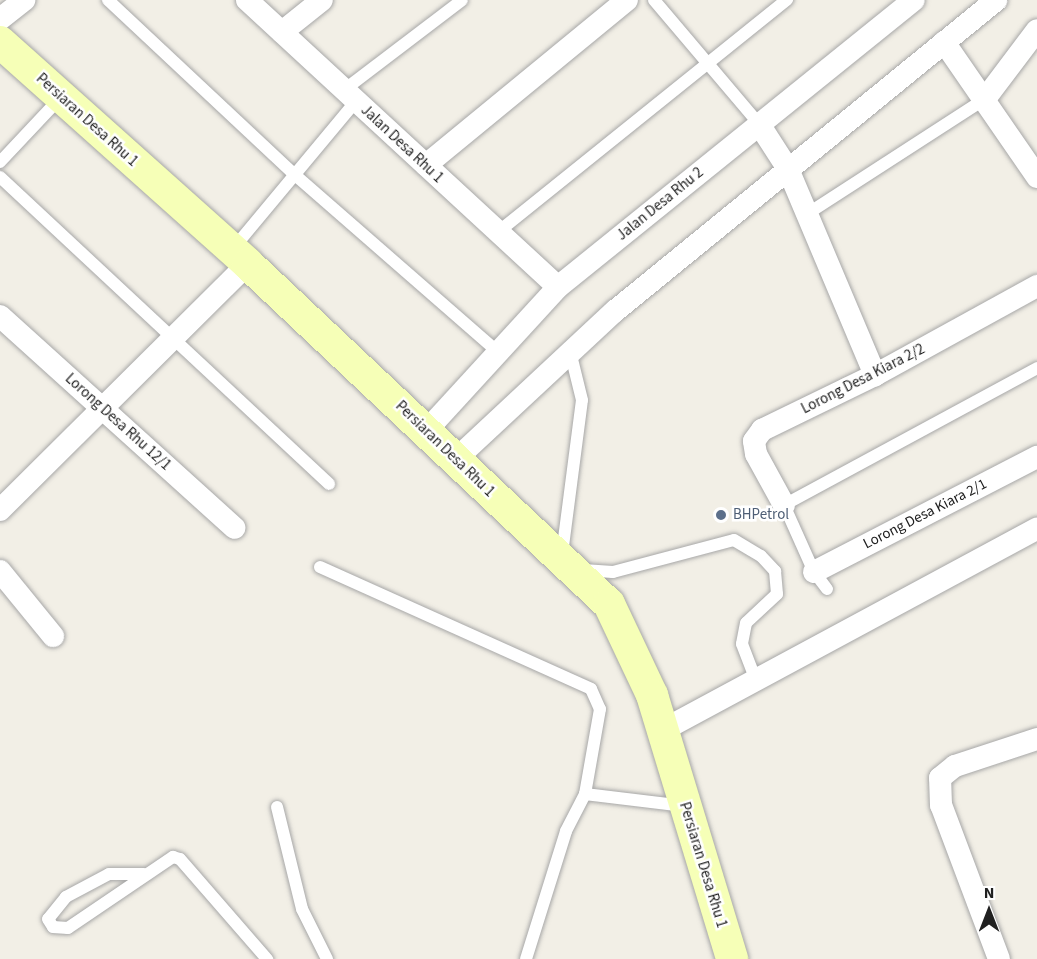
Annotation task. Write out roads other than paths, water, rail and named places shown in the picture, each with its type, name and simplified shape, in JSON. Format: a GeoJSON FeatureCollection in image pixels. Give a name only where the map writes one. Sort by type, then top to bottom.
{"type":"FeatureCollection","features":[{"type":"Feature","properties":{"kind":"street"},"geometry":{"type":"LineString","coordinates":[[0,19],[24,0]]}},
{"type":"Feature","properties":{"kind":"street","name":"Jalan Desa Rhu 1"},"geometry":{"type":"LineString","coordinates":[[247,0],[558,287]]}},
{"type":"Feature","properties":{"kind":"street"},"geometry":{"type":"LineString","coordinates":[[282,32],[322,0]]}},
{"type":"Feature","properties":{"kind":"street"},"geometry":{"type":"LineString","coordinates":[[426,165],[627,0]]}},
{"type":"Feature","properties":{"kind":"street","name":"Jalan Desa Rhu 2"},"geometry":{"type":"LineString","coordinates":[[426,430],[558,287],[914,0]]}},
{"type":"Feature","properties":{"kind":"street"},"geometry":{"type":"LineString","coordinates":[[455,460],[570,351],[788,169],[996,0]]}},
{"type":"Feature","properties":{"kind":"street"},"geometry":{"type":"LineString","coordinates":[[985,99],[1037,30]]}},
{"type":"Feature","properties":{"kind":"street","name":"Persiaran Desa Rhu 1"},"geometry":{"type":"LineString","coordinates":[[0,42],[240,257],[609,604],[652,695],[732,959]]}},
{"type":"Feature","properties":{"kind":"street"},"geometry":{"type":"LineString","coordinates":[[944,42],[1037,177]]}},
{"type":"Feature","properties":{"kind":"street"},"geometry":{"type":"LineString","coordinates":[[759,124],[788,169],[876,375]]}},
{"type":"Feature","properties":{"kind":"street"},"geometry":{"type":"LineString","coordinates":[[0,510],[172,339],[240,257]]}},
{"type":"Feature","properties":{"kind":"street","name":"Lorong Desa Kiara 2/2"},"geometry":{"type":"LineString","coordinates":[[784,505],[756,454],[754,441],[762,430],[876,375],[1037,286]]}},
{"type":"Feature","properties":{"kind":"street","name":"Lorong Desa Rhu 12/1"},"geometry":{"type":"LineString","coordinates":[[0,316],[235,528]]}},
{"type":"Feature","properties":{"kind":"street","name":"Lorong Desa Kiara 2/1"},"geometry":{"type":"LineString","coordinates":[[820,581],[1037,457]]}},
{"type":"Feature","properties":{"kind":"street"},"geometry":{"type":"LineString","coordinates":[[663,730],[1037,529]]}},
{"type":"Feature","properties":{"kind":"street"},"geometry":{"type":"LineString","coordinates":[[0,571],[53,636]]}},
{"type":"Feature","properties":{"kind":"street"},"geometry":{"type":"LineString","coordinates":[[999,959],[941,805],[940,778],[955,766],[1037,739]]}},
{"type":"Feature","properties":{"kind":"lane"},"geometry":{"type":"LineString","coordinates":[[108,0],[295,174],[498,352]]}},
{"type":"Feature","properties":{"kind":"lane"},"geometry":{"type":"LineString","coordinates":[[240,257],[350,95],[462,0]]}},
{"type":"Feature","properties":{"kind":"lane"},"geometry":{"type":"LineString","coordinates":[[654,0],[759,124]]}},
{"type":"Feature","properties":{"kind":"lane"},"geometry":{"type":"LineString","coordinates":[[498,232],[787,0]]}},
{"type":"Feature","properties":{"kind":"lane"},"geometry":{"type":"LineString","coordinates":[[0,162],[61,97]]}},
{"type":"Feature","properties":{"kind":"lane"},"geometry":{"type":"LineString","coordinates":[[807,214],[985,99]]}},
{"type":"Feature","properties":{"kind":"lane"},"geometry":{"type":"LineString","coordinates":[[0,177],[329,484]]}},
{"type":"Feature","properties":{"kind":"lane"},"geometry":{"type":"LineString","coordinates":[[570,351],[582,400],[567,565],[613,572],[734,540],[761,556],[775,571],[777,594],[746,623],[742,644],[756,680]]}},
{"type":"Feature","properties":{"kind":"lane"},"geometry":{"type":"LineString","coordinates":[[820,581],[784,505],[1037,368]]}},
{"type":"Feature","properties":{"kind":"lane"},"geometry":{"type":"LineString","coordinates":[[320,567],[591,689],[600,709],[585,794],[566,831],[526,959]]}},
{"type":"Feature","properties":{"kind":"lane"},"geometry":{"type":"LineString","coordinates":[[585,794],[686,807]]}},
{"type":"Feature","properties":{"kind":"lane"},"geometry":{"type":"LineString","coordinates":[[277,807],[302,909],[327,959]]}},
{"type":"Feature","properties":{"kind":"lane"},"geometry":{"type":"LineString","coordinates":[[144,874],[109,874],[66,897],[48,919],[53,927],[68,928],[164,860],[180,859],[267,959]]}},
{"type":"Feature","properties":{"kind":"place","name":"BHPetrol"},"geometry":{"type":"Point","coordinates":[721,515]}}]}
